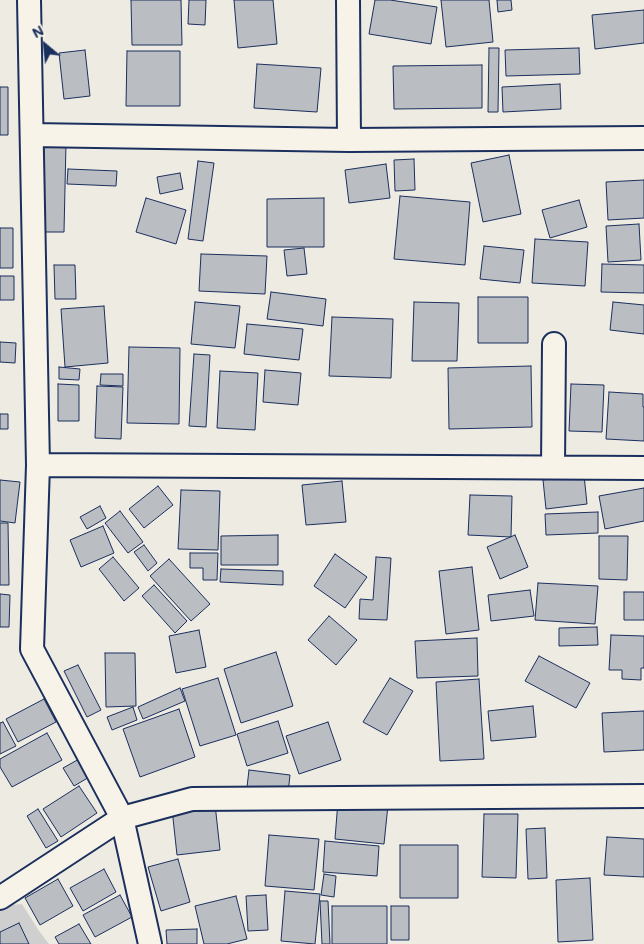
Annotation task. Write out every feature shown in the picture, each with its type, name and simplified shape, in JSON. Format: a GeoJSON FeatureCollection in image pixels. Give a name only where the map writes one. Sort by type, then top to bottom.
{"type":"FeatureCollection","features":[{"type":"Feature","properties":{"kind":"street"},"geometry":{"type":"LineString","coordinates":[[29,0],[38,465],[32,649],[122,818],[150,944]]}},
{"type":"Feature","properties":{"kind":"street"},"geometry":{"type":"LineString","coordinates":[[348,0],[349,140]]}},
{"type":"Feature","properties":{"kind":"street"},"geometry":{"type":"LineString","coordinates":[[32,135],[349,140],[644,138]]}},
{"type":"Feature","properties":{"kind":"street"},"geometry":{"type":"LineString","coordinates":[[553,467],[554,344]]}},
{"type":"Feature","properties":{"kind":"street"},"geometry":{"type":"LineString","coordinates":[[38,465],[644,468]]}},
{"type":"Feature","properties":{"kind":"street"},"geometry":{"type":"LineString","coordinates":[[0,898],[122,818],[192,799],[644,796]]}},
{"type":"Feature","properties":{"kind":"shaded area"},"geometry":{"type":"Polygon","coordinates":[[[22,904],[49,944],[0,944],[0,906],[22,904]]]}},
{"type":"Feature","properties":{"kind":"building"},"geometry":{"type":"Polygon","coordinates":[[[131,0],[181,0],[182,45],[132,45],[131,0]]]}},
{"type":"Feature","properties":{"kind":"building"},"geometry":{"type":"Polygon","coordinates":[[[189,0],[206,0],[205,25],[188,24],[189,0]]]}},
{"type":"Feature","properties":{"kind":"building"},"geometry":{"type":"Polygon","coordinates":[[[234,0],[273,0],[277,44],[238,48],[234,0]]]}},
{"type":"Feature","properties":{"kind":"building"},"geometry":{"type":"Polygon","coordinates":[[[375,0],[390,0],[437,7],[431,44],[369,34],[375,0]]]}},
{"type":"Feature","properties":{"kind":"building"},"geometry":{"type":"Polygon","coordinates":[[[441,0],[489,0],[493,42],[446,47],[441,0]]]}},
{"type":"Feature","properties":{"kind":"building"},"geometry":{"type":"Polygon","coordinates":[[[497,0],[511,0],[512,10],[498,12],[497,0]]]}},
{"type":"Feature","properties":{"kind":"building"},"geometry":{"type":"Polygon","coordinates":[[[644,10],[644,43],[595,49],[592,15],[644,10]]]}},
{"type":"Feature","properties":{"kind":"building"},"geometry":{"type":"Polygon","coordinates":[[[489,48],[499,48],[498,112],[488,112],[489,48]]]}},
{"type":"Feature","properties":{"kind":"building"},"geometry":{"type":"Polygon","coordinates":[[[579,48],[580,74],[506,76],[505,50],[579,48]]]}},
{"type":"Feature","properties":{"kind":"building"},"geometry":{"type":"Polygon","coordinates":[[[85,50],[90,96],[64,99],[59,53],[85,50]]]}},
{"type":"Feature","properties":{"kind":"building"},"geometry":{"type":"Polygon","coordinates":[[[127,51],[180,51],[180,106],[126,106],[127,51]]]}},
{"type":"Feature","properties":{"kind":"building"},"geometry":{"type":"Polygon","coordinates":[[[257,64],[321,68],[317,112],[254,108],[257,64]]]}},
{"type":"Feature","properties":{"kind":"building"},"geometry":{"type":"Polygon","coordinates":[[[482,65],[482,108],[394,109],[393,66],[482,65]]]}},
{"type":"Feature","properties":{"kind":"building"},"geometry":{"type":"Polygon","coordinates":[[[560,84],[561,109],[503,112],[502,87],[560,84]]]}},
{"type":"Feature","properties":{"kind":"building"},"geometry":{"type":"Polygon","coordinates":[[[0,87],[8,87],[8,135],[0,135],[0,87]]]}},
{"type":"Feature","properties":{"kind":"building"},"geometry":{"type":"Polygon","coordinates":[[[36,141],[66,143],[64,232],[37,232],[36,141]]]}},
{"type":"Feature","properties":{"kind":"building"},"geometry":{"type":"Polygon","coordinates":[[[509,155],[521,214],[483,222],[471,163],[509,155]]]}},
{"type":"Feature","properties":{"kind":"building"},"geometry":{"type":"Polygon","coordinates":[[[414,159],[415,190],[395,191],[394,160],[414,159]]]}},
{"type":"Feature","properties":{"kind":"building"},"geometry":{"type":"Polygon","coordinates":[[[198,161],[214,163],[203,241],[188,239],[198,161]]]}},
{"type":"Feature","properties":{"kind":"building"},"geometry":{"type":"Polygon","coordinates":[[[386,164],[390,198],[349,203],[345,170],[386,164]]]}},
{"type":"Feature","properties":{"kind":"building"},"geometry":{"type":"Polygon","coordinates":[[[68,169],[117,171],[116,186],[67,184],[68,169]]]}},
{"type":"Feature","properties":{"kind":"building"},"geometry":{"type":"Polygon","coordinates":[[[180,173],[183,189],[160,194],[157,177],[180,173]]]}},
{"type":"Feature","properties":{"kind":"building"},"geometry":{"type":"Polygon","coordinates":[[[644,180],[644,218],[608,220],[606,182],[644,180]]]}},
{"type":"Feature","properties":{"kind":"building"},"geometry":{"type":"Polygon","coordinates":[[[400,196],[470,202],[465,265],[394,259],[400,196]]]}},
{"type":"Feature","properties":{"kind":"building"},"geometry":{"type":"Polygon","coordinates":[[[146,198],[186,210],[176,244],[136,232],[146,198]]]}},
{"type":"Feature","properties":{"kind":"building"},"geometry":{"type":"Polygon","coordinates":[[[324,198],[324,247],[267,247],[267,199],[324,198]]]}},
{"type":"Feature","properties":{"kind":"building"},"geometry":{"type":"Polygon","coordinates":[[[579,200],[587,227],[550,238],[542,210],[579,200]]]}},
{"type":"Feature","properties":{"kind":"building"},"geometry":{"type":"Polygon","coordinates":[[[639,224],[641,260],[608,262],[606,226],[639,224]]]}},
{"type":"Feature","properties":{"kind":"building"},"geometry":{"type":"Polygon","coordinates":[[[0,228],[13,228],[13,268],[0,268],[0,228]]]}},
{"type":"Feature","properties":{"kind":"building"},"geometry":{"type":"Polygon","coordinates":[[[535,239],[588,242],[585,286],[532,283],[535,239]]]}},
{"type":"Feature","properties":{"kind":"building"},"geometry":{"type":"Polygon","coordinates":[[[484,246],[524,250],[520,283],[480,279],[484,246]]]}},
{"type":"Feature","properties":{"kind":"building"},"geometry":{"type":"Polygon","coordinates":[[[304,248],[307,274],[287,276],[284,250],[304,248]]]}},
{"type":"Feature","properties":{"kind":"building"},"geometry":{"type":"Polygon","coordinates":[[[201,254],[267,256],[265,294],[199,291],[201,254]]]}},
{"type":"Feature","properties":{"kind":"building"},"geometry":{"type":"Polygon","coordinates":[[[602,264],[644,265],[644,293],[601,292],[602,264]]]}},
{"type":"Feature","properties":{"kind":"building"},"geometry":{"type":"Polygon","coordinates":[[[54,265],[75,265],[76,299],[55,299],[54,265]]]}},
{"type":"Feature","properties":{"kind":"building"},"geometry":{"type":"Polygon","coordinates":[[[0,276],[14,276],[14,300],[0,300],[0,276]]]}},
{"type":"Feature","properties":{"kind":"building"},"geometry":{"type":"Polygon","coordinates":[[[271,292],[326,299],[323,326],[267,319],[271,292]]]}},
{"type":"Feature","properties":{"kind":"building"},"geometry":{"type":"Polygon","coordinates":[[[478,297],[528,297],[528,343],[478,343],[478,297]]]}},
{"type":"Feature","properties":{"kind":"building"},"geometry":{"type":"Polygon","coordinates":[[[195,302],[240,306],[235,348],[191,344],[195,302]]]}},
{"type":"Feature","properties":{"kind":"building"},"geometry":{"type":"Polygon","coordinates":[[[414,302],[459,303],[457,361],[412,361],[414,302]]]}},
{"type":"Feature","properties":{"kind":"building"},"geometry":{"type":"Polygon","coordinates":[[[613,302],[644,305],[644,334],[610,330],[613,302]]]}},
{"type":"Feature","properties":{"kind":"building"},"geometry":{"type":"Polygon","coordinates":[[[104,306],[108,363],[65,367],[61,309],[104,306]]]}},
{"type":"Feature","properties":{"kind":"building"},"geometry":{"type":"Polygon","coordinates":[[[332,317],[393,319],[391,378],[329,376],[332,317]]]}},
{"type":"Feature","properties":{"kind":"building"},"geometry":{"type":"Polygon","coordinates":[[[247,324],[303,329],[299,360],[244,354],[247,324]]]}},
{"type":"Feature","properties":{"kind":"building"},"geometry":{"type":"Polygon","coordinates":[[[0,342],[16,343],[15,363],[0,362],[0,342]]]}},
{"type":"Feature","properties":{"kind":"building"},"geometry":{"type":"Polygon","coordinates":[[[129,347],[180,348],[179,424],[127,423],[129,347]]]}},
{"type":"Feature","properties":{"kind":"building"},"geometry":{"type":"Polygon","coordinates":[[[194,354],[210,355],[206,427],[189,426],[194,354]]]}},
{"type":"Feature","properties":{"kind":"building"},"geometry":{"type":"Polygon","coordinates":[[[531,366],[532,427],[449,429],[448,368],[531,366]]]}},
{"type":"Feature","properties":{"kind":"building"},"geometry":{"type":"Polygon","coordinates":[[[59,367],[80,369],[79,380],[59,379],[59,367]]]}},
{"type":"Feature","properties":{"kind":"building"},"geometry":{"type":"Polygon","coordinates":[[[265,370],[301,373],[298,405],[263,402],[265,370]]]}},
{"type":"Feature","properties":{"kind":"building"},"geometry":{"type":"Polygon","coordinates":[[[220,371],[258,373],[255,430],[217,428],[220,371]]]}},
{"type":"Feature","properties":{"kind":"building"},"geometry":{"type":"Polygon","coordinates":[[[101,374],[123,374],[123,386],[100,385],[101,374]]]}},
{"type":"Feature","properties":{"kind":"building"},"geometry":{"type":"Polygon","coordinates":[[[58,384],[79,385],[79,421],[58,421],[58,384]]]}},
{"type":"Feature","properties":{"kind":"building"},"geometry":{"type":"Polygon","coordinates":[[[571,384],[604,385],[602,432],[569,431],[571,384]]]}},
{"type":"Feature","properties":{"kind":"building"},"geometry":{"type":"Polygon","coordinates":[[[97,386],[123,387],[121,439],[95,438],[97,386]]]}},
{"type":"Feature","properties":{"kind":"building"},"geometry":{"type":"Polygon","coordinates":[[[609,392],[643,394],[644,441],[606,439],[609,392]]]}},
{"type":"Feature","properties":{"kind":"building"},"geometry":{"type":"Polygon","coordinates":[[[0,414],[8,414],[8,429],[0,429],[0,414]]]}},
{"type":"Feature","properties":{"kind":"building"},"geometry":{"type":"Polygon","coordinates":[[[584,475],[587,504],[546,509],[543,480],[584,475]]]}},
{"type":"Feature","properties":{"kind":"building"},"geometry":{"type":"Polygon","coordinates":[[[0,480],[20,482],[15,523],[0,521],[0,480]]]}},
{"type":"Feature","properties":{"kind":"building"},"geometry":{"type":"Polygon","coordinates":[[[342,481],[346,522],[306,525],[302,485],[342,481]]]}},
{"type":"Feature","properties":{"kind":"building"},"geometry":{"type":"Polygon","coordinates":[[[158,486],[173,505],[144,528],[129,509],[158,486]]]}},
{"type":"Feature","properties":{"kind":"building"},"geometry":{"type":"Polygon","coordinates":[[[644,488],[644,521],[605,529],[599,496],[644,488]]]}},
{"type":"Feature","properties":{"kind":"building"},"geometry":{"type":"Polygon","coordinates":[[[181,490],[220,491],[218,550],[178,549],[181,490]]]}},
{"type":"Feature","properties":{"kind":"building"},"geometry":{"type":"Polygon","coordinates":[[[470,495],[512,496],[511,537],[468,535],[470,495]]]}},
{"type":"Feature","properties":{"kind":"building"},"geometry":{"type":"Polygon","coordinates":[[[100,506],[106,518],[87,529],[80,517],[100,506]]]}},
{"type":"Feature","properties":{"kind":"building"},"geometry":{"type":"Polygon","coordinates":[[[120,511],[143,542],[128,553],[105,523],[120,511]]]}},
{"type":"Feature","properties":{"kind":"building"},"geometry":{"type":"Polygon","coordinates":[[[598,512],[598,533],[546,535],[545,514],[598,512]]]}},
{"type":"Feature","properties":{"kind":"building"},"geometry":{"type":"Polygon","coordinates":[[[0,523],[8,523],[9,585],[0,585],[0,523]]]}},
{"type":"Feature","properties":{"kind":"building"},"geometry":{"type":"Polygon","coordinates":[[[103,526],[114,553],[81,567],[70,540],[103,526]]]}},
{"type":"Feature","properties":{"kind":"building"},"geometry":{"type":"Polygon","coordinates":[[[278,535],[278,565],[221,565],[221,536],[278,535]]]}},
{"type":"Feature","properties":{"kind":"building"},"geometry":{"type":"Polygon","coordinates":[[[515,535],[528,567],[500,579],[487,547],[515,535]]]}},
{"type":"Feature","properties":{"kind":"building"},"geometry":{"type":"Polygon","coordinates":[[[599,536],[628,536],[627,580],[599,579],[599,536]]]}},
{"type":"Feature","properties":{"kind":"building"},"geometry":{"type":"Polygon","coordinates":[[[144,545],[157,563],[148,571],[134,552],[144,545]]]}},
{"type":"Feature","properties":{"kind":"building"},"geometry":{"type":"Polygon","coordinates":[[[190,553],[218,553],[217,580],[203,580],[203,568],[190,568],[190,553]]]}},
{"type":"Feature","properties":{"kind":"building"},"geometry":{"type":"Polygon","coordinates":[[[335,554],[367,577],[345,608],[314,586],[335,554]]]}},
{"type":"Feature","properties":{"kind":"building"},"geometry":{"type":"Polygon","coordinates":[[[113,557],[139,588],[124,601],[99,569],[113,557]]]}},
{"type":"Feature","properties":{"kind":"building"},"geometry":{"type":"Polygon","coordinates":[[[376,557],[391,558],[387,620],[359,619],[360,599],[373,600],[376,557]]]}},
{"type":"Feature","properties":{"kind":"building"},"geometry":{"type":"Polygon","coordinates":[[[169,559],[210,604],[191,621],[150,576],[169,559]]]}},
{"type":"Feature","properties":{"kind":"building"},"geometry":{"type":"Polygon","coordinates":[[[472,567],[479,630],[446,634],[439,571],[472,567]]]}},
{"type":"Feature","properties":{"kind":"building"},"geometry":{"type":"Polygon","coordinates":[[[221,569],[283,571],[283,585],[220,582],[221,569]]]}},
{"type":"Feature","properties":{"kind":"building"},"geometry":{"type":"Polygon","coordinates":[[[538,583],[598,586],[595,624],[535,620],[538,583]]]}},
{"type":"Feature","properties":{"kind":"building"},"geometry":{"type":"Polygon","coordinates":[[[154,585],[187,621],[175,633],[142,596],[154,585]]]}},
{"type":"Feature","properties":{"kind":"building"},"geometry":{"type":"Polygon","coordinates":[[[530,590],[534,616],[491,621],[488,595],[530,590]]]}},
{"type":"Feature","properties":{"kind":"building"},"geometry":{"type":"Polygon","coordinates":[[[624,592],[644,592],[644,620],[624,620],[624,592]]]}},
{"type":"Feature","properties":{"kind":"building"},"geometry":{"type":"Polygon","coordinates":[[[0,594],[10,595],[9,627],[0,627],[0,594]]]}},
{"type":"Feature","properties":{"kind":"building"},"geometry":{"type":"Polygon","coordinates":[[[329,616],[357,640],[336,665],[308,640],[329,616]]]}},
{"type":"Feature","properties":{"kind":"building"},"geometry":{"type":"Polygon","coordinates":[[[597,627],[598,645],[559,646],[559,628],[597,627]]]}},
{"type":"Feature","properties":{"kind":"building"},"geometry":{"type":"Polygon","coordinates":[[[199,630],[206,667],[176,673],[169,636],[199,630]]]}},
{"type":"Feature","properties":{"kind":"building"},"geometry":{"type":"Polygon","coordinates":[[[611,635],[644,636],[644,668],[641,668],[641,680],[622,679],[622,670],[609,670],[611,635]]]}},
{"type":"Feature","properties":{"kind":"building"},"geometry":{"type":"Polygon","coordinates":[[[477,638],[478,676],[417,678],[415,641],[477,638]]]}},
{"type":"Feature","properties":{"kind":"building"},"geometry":{"type":"Polygon","coordinates":[[[276,652],[293,706],[241,723],[224,669],[276,652]]]}},
{"type":"Feature","properties":{"kind":"building"},"geometry":{"type":"Polygon","coordinates":[[[105,653],[135,653],[136,706],[106,707],[105,653]]]}},
{"type":"Feature","properties":{"kind":"building"},"geometry":{"type":"Polygon","coordinates":[[[539,656],[590,683],[576,708],[525,681],[539,656]]]}},
{"type":"Feature","properties":{"kind":"building"},"geometry":{"type":"Polygon","coordinates":[[[78,665],[101,710],[87,717],[64,671],[78,665]]]}},
{"type":"Feature","properties":{"kind":"building"},"geometry":{"type":"Polygon","coordinates":[[[218,678],[236,735],[200,746],[182,689],[218,678]]]}},
{"type":"Feature","properties":{"kind":"building"},"geometry":{"type":"Polygon","coordinates":[[[390,678],[413,691],[387,735],[363,722],[390,678]]]}},
{"type":"Feature","properties":{"kind":"building"},"geometry":{"type":"Polygon","coordinates":[[[479,679],[484,759],[440,761],[436,682],[479,679]]]}},
{"type":"Feature","properties":{"kind":"building"},"geometry":{"type":"Polygon","coordinates":[[[180,688],[185,701],[143,719],[138,707],[180,688]]]}},
{"type":"Feature","properties":{"kind":"building"},"geometry":{"type":"Polygon","coordinates":[[[44,699],[56,722],[18,742],[6,719],[44,699]]]}},
{"type":"Feature","properties":{"kind":"building"},"geometry":{"type":"Polygon","coordinates":[[[533,706],[536,737],[491,741],[488,711],[533,706]]]}},
{"type":"Feature","properties":{"kind":"building"},"geometry":{"type":"Polygon","coordinates":[[[133,707],[137,720],[112,730],[107,717],[133,707]]]}},
{"type":"Feature","properties":{"kind":"building"},"geometry":{"type":"Polygon","coordinates":[[[179,709],[195,757],[140,777],[123,729],[179,709]]]}},
{"type":"Feature","properties":{"kind":"building"},"geometry":{"type":"Polygon","coordinates":[[[644,711],[644,750],[604,752],[602,713],[644,711]]]}},
{"type":"Feature","properties":{"kind":"building"},"geometry":{"type":"Polygon","coordinates":[[[278,721],[288,753],[247,766],[237,734],[278,721]]]}},
{"type":"Feature","properties":{"kind":"building"},"geometry":{"type":"Polygon","coordinates":[[[3,722],[16,746],[0,754],[0,723],[3,722]]]}},
{"type":"Feature","properties":{"kind":"building"},"geometry":{"type":"Polygon","coordinates":[[[328,722],[341,760],[299,774],[286,736],[328,722]]]}},
{"type":"Feature","properties":{"kind":"building"},"geometry":{"type":"Polygon","coordinates":[[[47,733],[62,760],[12,787],[0,767],[0,759],[47,733]]]}},
{"type":"Feature","properties":{"kind":"building"},"geometry":{"type":"Polygon","coordinates":[[[81,758],[91,776],[74,786],[63,768],[81,758]]]}},
{"type":"Feature","properties":{"kind":"building"},"geometry":{"type":"Polygon","coordinates":[[[249,770],[290,775],[288,793],[247,787],[249,770]]]}},
{"type":"Feature","properties":{"kind":"building"},"geometry":{"type":"Polygon","coordinates":[[[79,786],[97,813],[61,837],[43,809],[79,786]]]}},
{"type":"Feature","properties":{"kind":"building"},"geometry":{"type":"Polygon","coordinates":[[[338,801],[388,805],[384,844],[335,839],[338,801]]]}},
{"type":"Feature","properties":{"kind":"building"},"geometry":{"type":"Polygon","coordinates":[[[215,804],[220,850],[177,855],[172,809],[215,804]]]}},
{"type":"Feature","properties":{"kind":"building"},"geometry":{"type":"Polygon","coordinates":[[[38,809],[58,841],[46,848],[27,816],[38,809]]]}},
{"type":"Feature","properties":{"kind":"building"},"geometry":{"type":"Polygon","coordinates":[[[484,814],[518,814],[516,878],[482,877],[484,814]]]}},
{"type":"Feature","properties":{"kind":"building"},"geometry":{"type":"Polygon","coordinates":[[[545,828],[547,878],[528,879],[526,829],[545,828]]]}},
{"type":"Feature","properties":{"kind":"building"},"geometry":{"type":"Polygon","coordinates":[[[269,835],[319,839],[314,890],[265,886],[269,835]]]}},
{"type":"Feature","properties":{"kind":"building"},"geometry":{"type":"Polygon","coordinates":[[[607,837],[644,839],[644,877],[604,875],[607,837]]]}},
{"type":"Feature","properties":{"kind":"building"},"geometry":{"type":"Polygon","coordinates":[[[325,841],[379,846],[377,876],[323,872],[325,841]]]}},
{"type":"Feature","properties":{"kind":"building"},"geometry":{"type":"Polygon","coordinates":[[[400,845],[458,845],[458,898],[400,898],[400,845]]]}},
{"type":"Feature","properties":{"kind":"building"},"geometry":{"type":"Polygon","coordinates":[[[178,859],[190,902],[161,911],[148,867],[178,859]]]}},
{"type":"Feature","properties":{"kind":"building"},"geometry":{"type":"Polygon","coordinates":[[[104,869],[116,892],[83,911],[70,888],[104,869]]]}},
{"type":"Feature","properties":{"kind":"building"},"geometry":{"type":"Polygon","coordinates":[[[324,874],[336,876],[334,897],[321,895],[324,874]]]}},
{"type":"Feature","properties":{"kind":"building"},"geometry":{"type":"Polygon","coordinates":[[[590,878],[593,940],[558,942],[556,880],[590,878]]]}},
{"type":"Feature","properties":{"kind":"building"},"geometry":{"type":"Polygon","coordinates":[[[58,879],[73,906],[40,925],[25,898],[58,879]]]}},
{"type":"Feature","properties":{"kind":"building"},"geometry":{"type":"Polygon","coordinates":[[[285,891],[320,894],[315,944],[281,941],[285,891]]]}},
{"type":"Feature","properties":{"kind":"building"},"geometry":{"type":"Polygon","coordinates":[[[120,895],[132,917],[95,937],[83,915],[120,895]]]}},
{"type":"Feature","properties":{"kind":"building"},"geometry":{"type":"Polygon","coordinates":[[[266,895],[268,930],[248,931],[246,896],[266,895]]]}},
{"type":"Feature","properties":{"kind":"building"},"geometry":{"type":"Polygon","coordinates":[[[236,896],[247,939],[227,944],[204,944],[195,906],[236,896]]]}},
{"type":"Feature","properties":{"kind":"building"},"geometry":{"type":"Polygon","coordinates":[[[320,901],[328,901],[330,944],[322,944],[320,901]]]}},
{"type":"Feature","properties":{"kind":"building"},"geometry":{"type":"Polygon","coordinates":[[[332,906],[387,906],[387,944],[332,944],[332,906]]]}},
{"type":"Feature","properties":{"kind":"building"},"geometry":{"type":"Polygon","coordinates":[[[391,906],[409,906],[409,940],[391,940],[391,906]]]}},
{"type":"Feature","properties":{"kind":"building"},"geometry":{"type":"Polygon","coordinates":[[[19,923],[29,944],[0,944],[0,932],[19,923]]]}},
{"type":"Feature","properties":{"kind":"building"},"geometry":{"type":"Polygon","coordinates":[[[79,924],[91,944],[59,944],[55,937],[79,924]]]}},
{"type":"Feature","properties":{"kind":"building"},"geometry":{"type":"Polygon","coordinates":[[[197,929],[197,944],[167,944],[166,930],[197,929]]]}}]}
